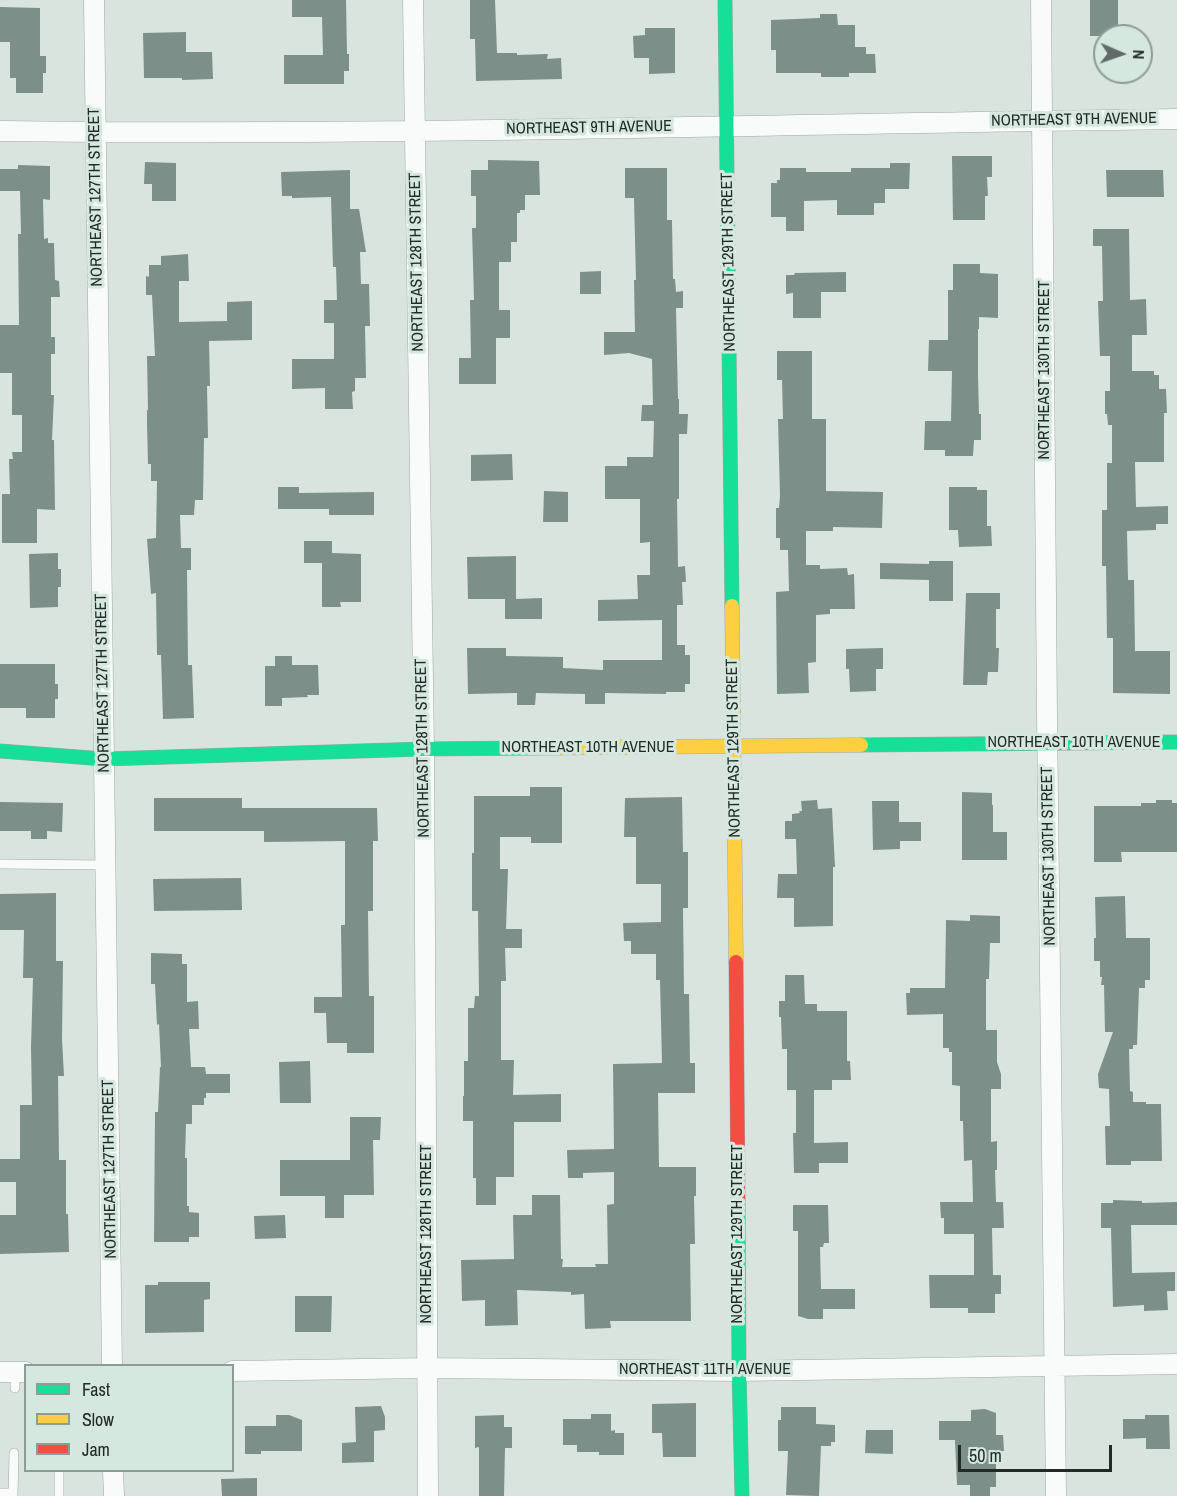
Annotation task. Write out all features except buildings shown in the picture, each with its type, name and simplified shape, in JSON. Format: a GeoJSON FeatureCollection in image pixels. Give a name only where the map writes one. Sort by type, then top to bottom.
{"type":"FeatureCollection","features":[{"type":"Feature","properties":{"kind":"street","name":"NORTHEAST 127TH STREET"},"geometry":{"type":"LineString","coordinates":[[94,0],[112,1364]]}},
{"type":"Feature","properties":{"kind":"street","name":"NORTHEAST 128TH STREET"},"geometry":{"type":"LineString","coordinates":[[413,0],[424,749],[428,1496]]}},
{"type":"Feature","properties":{"kind":"street","name":"NORTHEAST 129TH STREET"},"geometry":{"type":"LineString","coordinates":[[725,0],[741,1496]]}},
{"type":"Feature","properties":{"kind":"street","name":"NORTHEAST 130TH STREET"},"geometry":{"type":"LineString","coordinates":[[1041,0],[1056,1496]]}},
{"type":"Feature","properties":{"kind":"street","name":"NORTHEAST 9TH AVENUE"},"geometry":{"type":"LineString","coordinates":[[0,131],[415,131],[1177,119]]}},
{"type":"Feature","properties":{"kind":"street","name":"NORTHEAST 10TH AVENUE"},"geometry":{"type":"LineString","coordinates":[[0,751],[104,759],[424,749],[1177,742]]}},
{"type":"Feature","properties":{"kind":"street","name":"NORTHEAST 11TH AVENUE"},"geometry":{"type":"LineString","coordinates":[[234,1371],[428,1368],[739,1371],[1177,1364]]}},
{"type":"Feature","properties":{"kind":"street"},"geometry":{"type":"LineString","coordinates":[[113,1472],[114,1496]]}},
{"type":"Feature","properties":{"kind":"lane"},"geometry":{"type":"LineString","coordinates":[[0,864],[105,866]]}},
{"type":"Feature","properties":{"kind":"lane"},"geometry":{"type":"LineString","coordinates":[[0,1493],[13,1494],[14,1453]]}},
{"type":"Feature","properties":{"kind":"lane"},"geometry":{"type":"LineString","coordinates":[[59,1472],[59,1496]]}},
{"type":"Feature","properties":{"kind":"traffic: fast"},"geometry":{"type":"LineString","coordinates":[[725,0],[732,606]]}},
{"type":"Feature","properties":{"kind":"traffic: fast"},"geometry":{"type":"LineString","coordinates":[[861,745],[1177,742]]}},
{"type":"Feature","properties":{"kind":"traffic: fast"},"geometry":{"type":"LineString","coordinates":[[0,751],[104,759],[424,749],[534,748]]}},
{"type":"Feature","properties":{"kind":"traffic: fast"},"geometry":{"type":"LineString","coordinates":[[738,1199],[742,1496]]}},
{"type":"Feature","properties":{"kind":"traffic: slow"},"geometry":{"type":"LineString","coordinates":[[732,606],[736,962]]}},
{"type":"Feature","properties":{"kind":"traffic: slow"},"geometry":{"type":"LineString","coordinates":[[534,748],[861,745]]}},
{"type":"Feature","properties":{"kind":"traffic: jam"},"geometry":{"type":"LineString","coordinates":[[736,962],[738,1199]]}}]}
